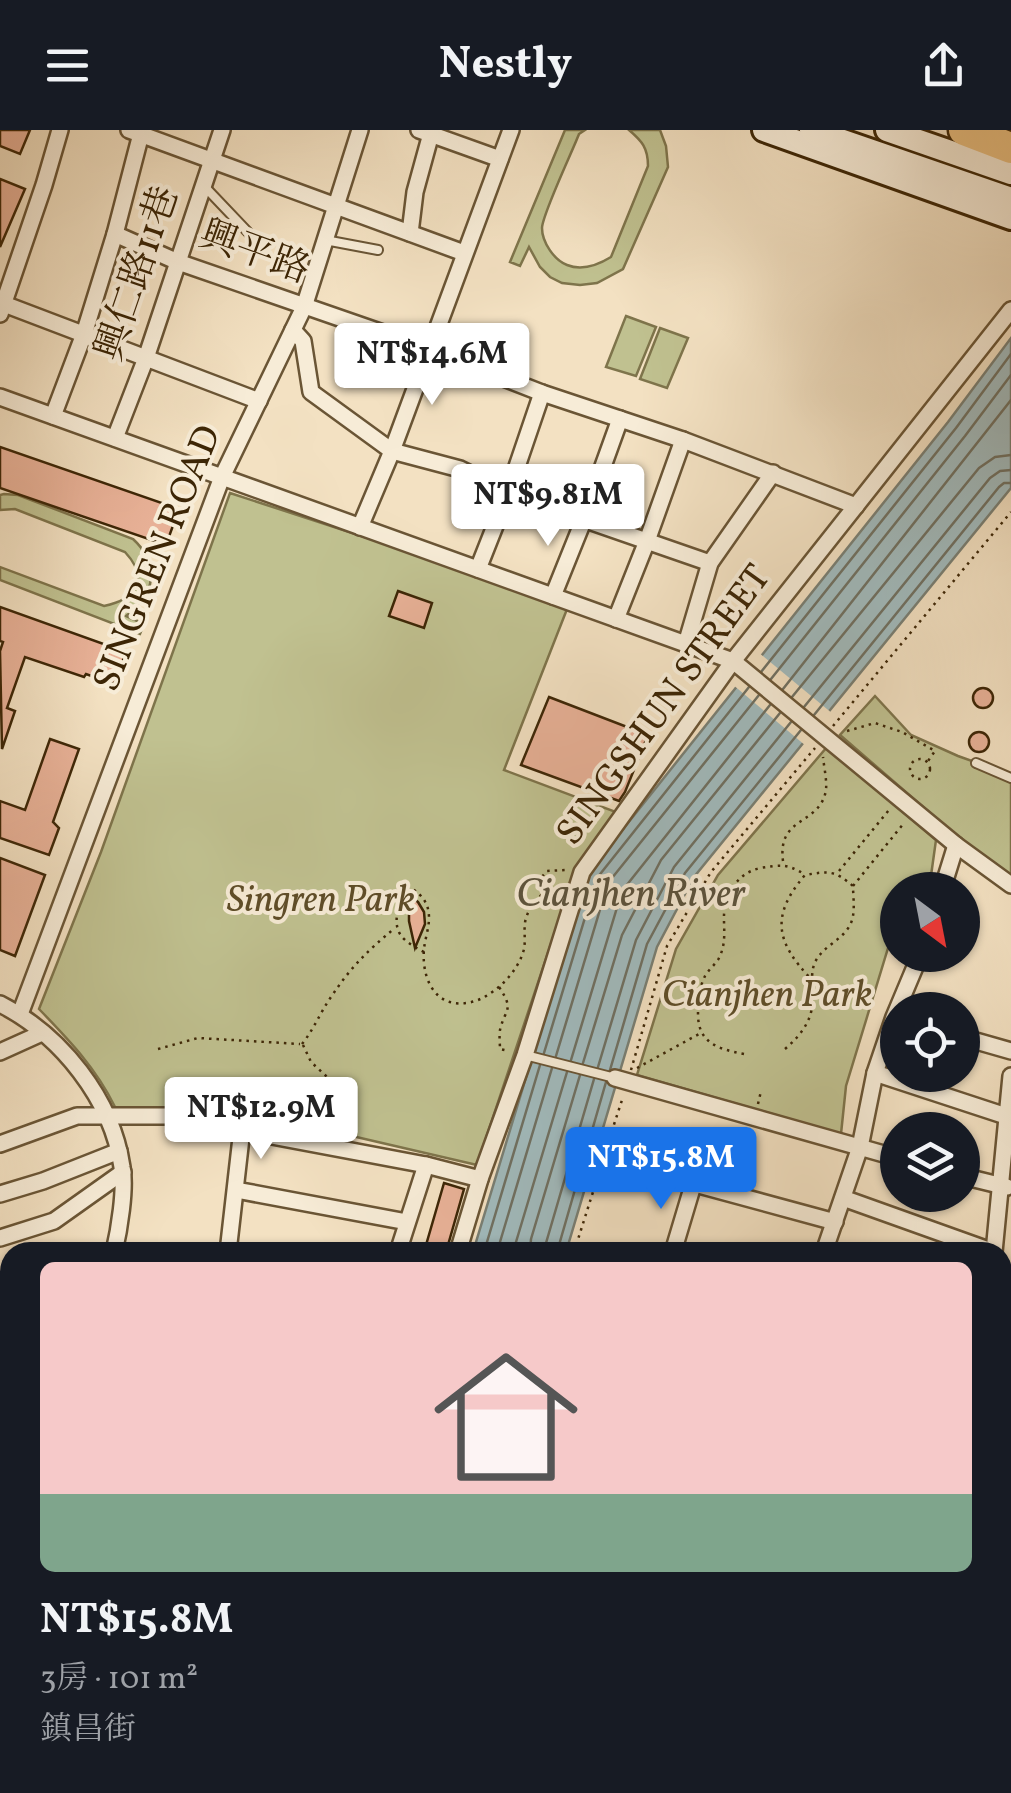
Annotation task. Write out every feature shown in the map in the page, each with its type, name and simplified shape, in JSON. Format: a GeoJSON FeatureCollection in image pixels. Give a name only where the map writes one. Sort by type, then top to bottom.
{"type":"FeatureCollection","features":[{"type":"Feature","properties":{"kind":"highway"},"geometry":{"type":"LineString","coordinates":[[964,130],[1011,148]]}},
{"type":"Feature","properties":{"kind":"highway"},"geometry":{"type":"LineString","coordinates":[[990,130],[1011,138]]}},
{"type":"Feature","properties":{"kind":"street"},"geometry":{"type":"LineString","coordinates":[[60,130],[2,309],[84,334],[258,401]]}},
{"type":"Feature","properties":{"kind":"street","name":"興仁路11巷"},"geometry":{"type":"LineString","coordinates":[[115,438],[146,358],[222,130]]}},
{"type":"Feature","properties":{"kind":"street","name":"SINGREN ROAD"},"geometry":{"type":"LineString","coordinates":[[20,1014],[222,478],[304,307],[360,130]]}},
{"type":"Feature","properties":{"kind":"street"},"geometry":{"type":"LineString","coordinates":[[360,527],[511,130]]}},
{"type":"Feature","properties":{"kind":"street"},"geometry":{"type":"LineString","coordinates":[[764,130],[1011,218]]}},
{"type":"Feature","properties":{"kind":"street"},"geometry":{"type":"LineString","coordinates":[[811,130],[1011,199]]}},
{"type":"Feature","properties":{"kind":"street"},"geometry":{"type":"LineString","coordinates":[[848,130],[1011,186]]}},
{"type":"Feature","properties":{"kind":"street"},"geometry":{"type":"LineString","coordinates":[[888,130],[1011,173]]}},
{"type":"Feature","properties":{"kind":"street"},"geometry":{"type":"LineString","coordinates":[[53,416],[115,234],[137,132],[464,253]]}},
{"type":"Feature","properties":{"kind":"street"},"geometry":{"type":"LineString","coordinates":[[410,233],[428,132],[500,160]]}},
{"type":"Feature","properties":{"kind":"street","name":"興平路"},"geometry":{"type":"LineString","coordinates":[[115,234],[178,262],[683,440],[856,506]]}},
{"type":"Feature","properties":{"kind":"street","name":"SINGSHUN STREET"},"geometry":{"type":"LineString","coordinates":[[461,1242],[480,1179],[527,1055],[582,872],[733,661],[1011,310]]}},
{"type":"Feature","properties":{"kind":"street"},"geometry":{"type":"LineString","coordinates":[[293,330],[303,341],[311,392],[392,450],[460,469],[508,493],[710,563]]}},
{"type":"Feature","properties":{"kind":"street"},"geometry":{"type":"LineString","coordinates":[[478,570],[542,393]]}},
{"type":"Feature","properties":{"kind":"street"},"geometry":{"type":"LineString","coordinates":[[0,397],[733,661],[1011,886]]}},
{"type":"Feature","properties":{"kind":"street"},"geometry":{"type":"LineString","coordinates":[[553,596],[620,419]]}},
{"type":"Feature","properties":{"kind":"street"},"geometry":{"type":"LineString","coordinates":[[616,619],[683,440]]}},
{"type":"Feature","properties":{"kind":"street"},"geometry":{"type":"LineString","coordinates":[[686,644],[710,563],[773,473]]}},
{"type":"Feature","properties":{"kind":"street"},"geometry":{"type":"LineString","coordinates":[[948,872],[956,845]]}},
{"type":"Feature","properties":{"kind":"street"},"geometry":{"type":"LineString","coordinates":[[0,1004],[20,1014],[68,1057],[107,1115],[124,1172],[117,1242]]}},
{"type":"Feature","properties":{"kind":"street"},"geometry":{"type":"LineString","coordinates":[[0,1052],[42,1033]]}},
{"type":"Feature","properties":{"kind":"street"},"geometry":{"type":"LineString","coordinates":[[980,1042],[1011,1051]]}},
{"type":"Feature","properties":{"kind":"street"},"geometry":{"type":"LineString","coordinates":[[828,1242],[860,1147],[880,1060]]}},
{"type":"Feature","properties":{"kind":"street"},"geometry":{"type":"LineString","coordinates":[[875,1073],[1006,1116]]}},
{"type":"Feature","properties":{"kind":"street"},"geometry":{"type":"LineString","coordinates":[[627,1076],[880,1153]]}},
{"type":"Feature","properties":{"kind":"street"},"geometry":{"type":"LineString","coordinates":[[999,1242],[1011,1076]]}},
{"type":"Feature","properties":{"kind":"street"},"geometry":{"type":"LineString","coordinates":[[0,1144],[66,1118],[166,1116],[426,1165],[480,1179]]}},
{"type":"Feature","properties":{"kind":"street"},"geometry":{"type":"LineString","coordinates":[[229,1242],[242,1130]]}},
{"type":"Feature","properties":{"kind":"street"},"geometry":{"type":"LineString","coordinates":[[0,1194],[119,1151]]}},
{"type":"Feature","properties":{"kind":"street"},"geometry":{"type":"LineString","coordinates":[[603,1159],[836,1222]]}},
{"type":"Feature","properties":{"kind":"street"},"geometry":{"type":"LineString","coordinates":[[401,1242],[426,1165]]}},
{"type":"Feature","properties":{"kind":"street"},"geometry":{"type":"LineString","coordinates":[[0,1238],[54,1221],[124,1172]]}},
{"type":"Feature","properties":{"kind":"street"},"geometry":{"type":"LineString","coordinates":[[980,1180],[1006,1186]]}},
{"type":"Feature","properties":{"kind":"street"},"geometry":{"type":"LineString","coordinates":[[676,1242],[693,1185]]}},
{"type":"Feature","properties":{"kind":"street"},"geometry":{"type":"LineString","coordinates":[[236,1190],[407,1222]]}},
{"type":"Feature","properties":{"kind":"street"},"geometry":{"type":"LineString","coordinates":[[844,1198],[989,1242]]}},
{"type":"Feature","properties":{"kind":"lane"},"geometry":{"type":"LineString","coordinates":[[204,186],[263,248]]}},
{"type":"Feature","properties":{"kind":"lane"},"geometry":{"type":"LineString","coordinates":[[325,240],[378,250]]}},
{"type":"Feature","properties":{"kind":"lane"},"geometry":{"type":"LineString","coordinates":[[976,763],[1011,778]]}},
{"type":"Feature","properties":{"kind":"lane"},"geometry":{"type":"LineString","coordinates":[[527,1055],[627,1076]]}},
{"type":"Feature","properties":{"kind":"path"},"geometry":{"type":"LineString","coordinates":[[577,1242],[668,946],[712,872],[1011,512]]}},
{"type":"Feature","properties":{"kind":"path"},"geometry":{"type":"LineString","coordinates":[[847,730],[875,724],[902,732],[934,751],[928,761]]}},
{"type":"Feature","properties":{"kind":"path"},"geometry":{"type":"LineString","coordinates":[[783,864],[781,850],[787,831],[819,809],[826,789],[823,757]]}},
{"type":"Feature","properties":{"kind":"path"},"geometry":{"type":"LineString","coordinates":[[912,761],[928,761],[928,776],[912,776],[912,761]]}},
{"type":"Feature","properties":{"kind":"path"},"geometry":{"type":"LineString","coordinates":[[908,782],[912,776]]}},
{"type":"Feature","properties":{"kind":"path"},"geometry":{"type":"LineString","coordinates":[[837,872],[889,810]]}},
{"type":"Feature","properties":{"kind":"path"},"geometry":{"type":"LineString","coordinates":[[852,886],[904,823]]}},
{"type":"Feature","properties":{"kind":"path"},"geometry":{"type":"LineString","coordinates":[[744,1054],[721,1049],[700,1033],[698,999],[705,976],[720,956],[725,898],[750,870],[783,864],[805,875],[837,872],[852,886],[854,904],[851,924],[818,956],[812,969],[814,995],[810,1020],[785,1049]]}},
{"type":"Feature","properties":{"kind":"path"},"geometry":{"type":"LineString","coordinates":[[424,952],[403,941],[396,927],[400,890],[410,887],[424,897],[430,917],[425,973],[434,994],[450,1003],[474,1002],[499,988],[514,970],[524,951],[525,920],[544,892],[540,878],[547,871],[582,872]]}},
{"type":"Feature","properties":{"kind":"path"},"geometry":{"type":"LineString","coordinates":[[805,875],[782,912],[782,937],[787,951],[812,980]]}},
{"type":"Feature","properties":{"kind":"path"},"geometry":{"type":"LineString","coordinates":[[701,896],[723,906]]}},
{"type":"Feature","properties":{"kind":"path"},"geometry":{"type":"LineString","coordinates":[[302,1044],[362,955],[396,927]]}},
{"type":"Feature","properties":{"kind":"path"},"geometry":{"type":"LineString","coordinates":[[499,988],[508,1010],[499,1032],[500,1049],[527,1055]]}},
{"type":"Feature","properties":{"kind":"path"},"geometry":{"type":"LineString","coordinates":[[627,1076],[700,1033]]}},
{"type":"Feature","properties":{"kind":"path"},"geometry":{"type":"LineString","coordinates":[[158,1050],[198,1038],[302,1044]]}},
{"type":"Feature","properties":{"kind":"path"},"geometry":{"type":"LineString","coordinates":[[302,1044],[311,1062],[338,1087]]}},
{"type":"Feature","properties":{"kind":"path"},"geometry":{"type":"LineString","coordinates":[[758,1107],[761,1091]]}},
{"type":"Feature","properties":{"kind":"green space"},"geometry":{"type":"Polygon","coordinates":[[[565,130],[585,130],[579,134],[542,228],[553,255],[573,267],[590,266],[611,257],[648,166],[643,145],[629,130],[660,130],[666,146],[668,167],[623,269],[597,283],[562,283],[550,277],[529,247],[520,266],[510,262],[565,130]]]}},
{"type":"Feature","properties":{"kind":"green space"},"geometry":{"type":"Polygon","coordinates":[[[626,316],[656,327],[636,376],[606,367],[626,316]]]}},
{"type":"Feature","properties":{"kind":"green space"},"geometry":{"type":"Polygon","coordinates":[[[660,328],[688,338],[667,388],[640,379],[660,328]]]}},
{"type":"Feature","properties":{"kind":"green space","name":"Singren Park"},"geometry":{"type":"Polygon","coordinates":[[[230,493],[569,604],[504,770],[616,812],[574,875],[477,1165],[309,1126],[175,1108],[115,1107],[91,1067],[39,1009],[101,852],[230,493]]]}},
{"type":"Feature","properties":{"kind":"green space"},"geometry":{"type":"Polygon","coordinates":[[[0,495],[18,495],[133,539],[151,569],[144,599],[126,616],[144,624],[140,634],[0,580],[0,567],[104,606],[132,593],[138,579],[125,552],[15,509],[0,510],[0,495]]]}},
{"type":"Feature","properties":{"kind":"green space"},"geometry":{"type":"Polygon","coordinates":[[[875,696],[911,735],[1011,775],[1011,883],[840,735],[875,696]]]}},
{"type":"Feature","properties":{"kind":"green space","name":"Cianjhen Park"},"geometry":{"type":"Polygon","coordinates":[[[827,747],[936,840],[932,872],[880,872],[881,972],[846,1086],[841,1134],[637,1075],[676,949],[718,875],[827,747]]]}},
{"type":"Feature","properties":{"kind":"water","name":"Cianjhen River"},"geometry":{"type":"Polygon","coordinates":[[[1011,338],[1011,488],[694,877],[657,947],[569,1242],[476,1242],[588,873],[1011,338]]]}},
{"type":"Feature","properties":{"kind":"pier"},"geometry":{"type":"Polygon","coordinates":[[[758,652],[833,714],[806,746],[732,684],[758,652]]]}},
{"type":"Feature","properties":{"kind":"building"},"geometry":{"type":"Polygon","coordinates":[[[0,130],[30,130],[20,154],[0,146],[0,130]]]}},
{"type":"Feature","properties":{"kind":"building"},"geometry":{"type":"Polygon","coordinates":[[[0,179],[25,189],[0,247],[0,179]]]}},
{"type":"Feature","properties":{"kind":"building"},"geometry":{"type":"Polygon","coordinates":[[[0,447],[179,509],[166,545],[0,488],[0,447]]]}},
{"type":"Feature","properties":{"kind":"building"},"geometry":{"type":"Polygon","coordinates":[[[398,591],[432,603],[424,628],[389,616],[398,591]]]}},
{"type":"Feature","properties":{"kind":"building"},"geometry":{"type":"Polygon","coordinates":[[[0,607],[126,652],[114,684],[25,657],[7,708],[15,711],[2,749],[3,642],[0,607]]]}},
{"type":"Feature","properties":{"kind":"building"},"geometry":{"type":"Polygon","coordinates":[[[983,688],[993,698],[983,708],[973,698],[983,688]]]}},
{"type":"Feature","properties":{"kind":"building"},"geometry":{"type":"Polygon","coordinates":[[[549,697],[648,735],[619,801],[521,765],[549,697]]]}},
{"type":"Feature","properties":{"kind":"building"},"geometry":{"type":"Polygon","coordinates":[[[979,732],[989,742],[979,752],[969,742],[979,732]]]}},
{"type":"Feature","properties":{"kind":"building"},"geometry":{"type":"Polygon","coordinates":[[[50,739],[79,749],[53,822],[59,828],[49,855],[0,838],[0,801],[25,810],[50,739]]]}},
{"type":"Feature","properties":{"kind":"building"},"geometry":{"type":"Polygon","coordinates":[[[0,858],[45,875],[15,956],[0,950],[0,858]]]}},
{"type":"Feature","properties":{"kind":"building"},"geometry":{"type":"Polygon","coordinates":[[[409,896],[424,912],[425,924],[415,948],[409,921],[409,896]]]}},
{"type":"Feature","properties":{"kind":"building"},"geometry":{"type":"Polygon","coordinates":[[[444,1183],[464,1189],[449,1242],[427,1242],[444,1183]]]}}]}
